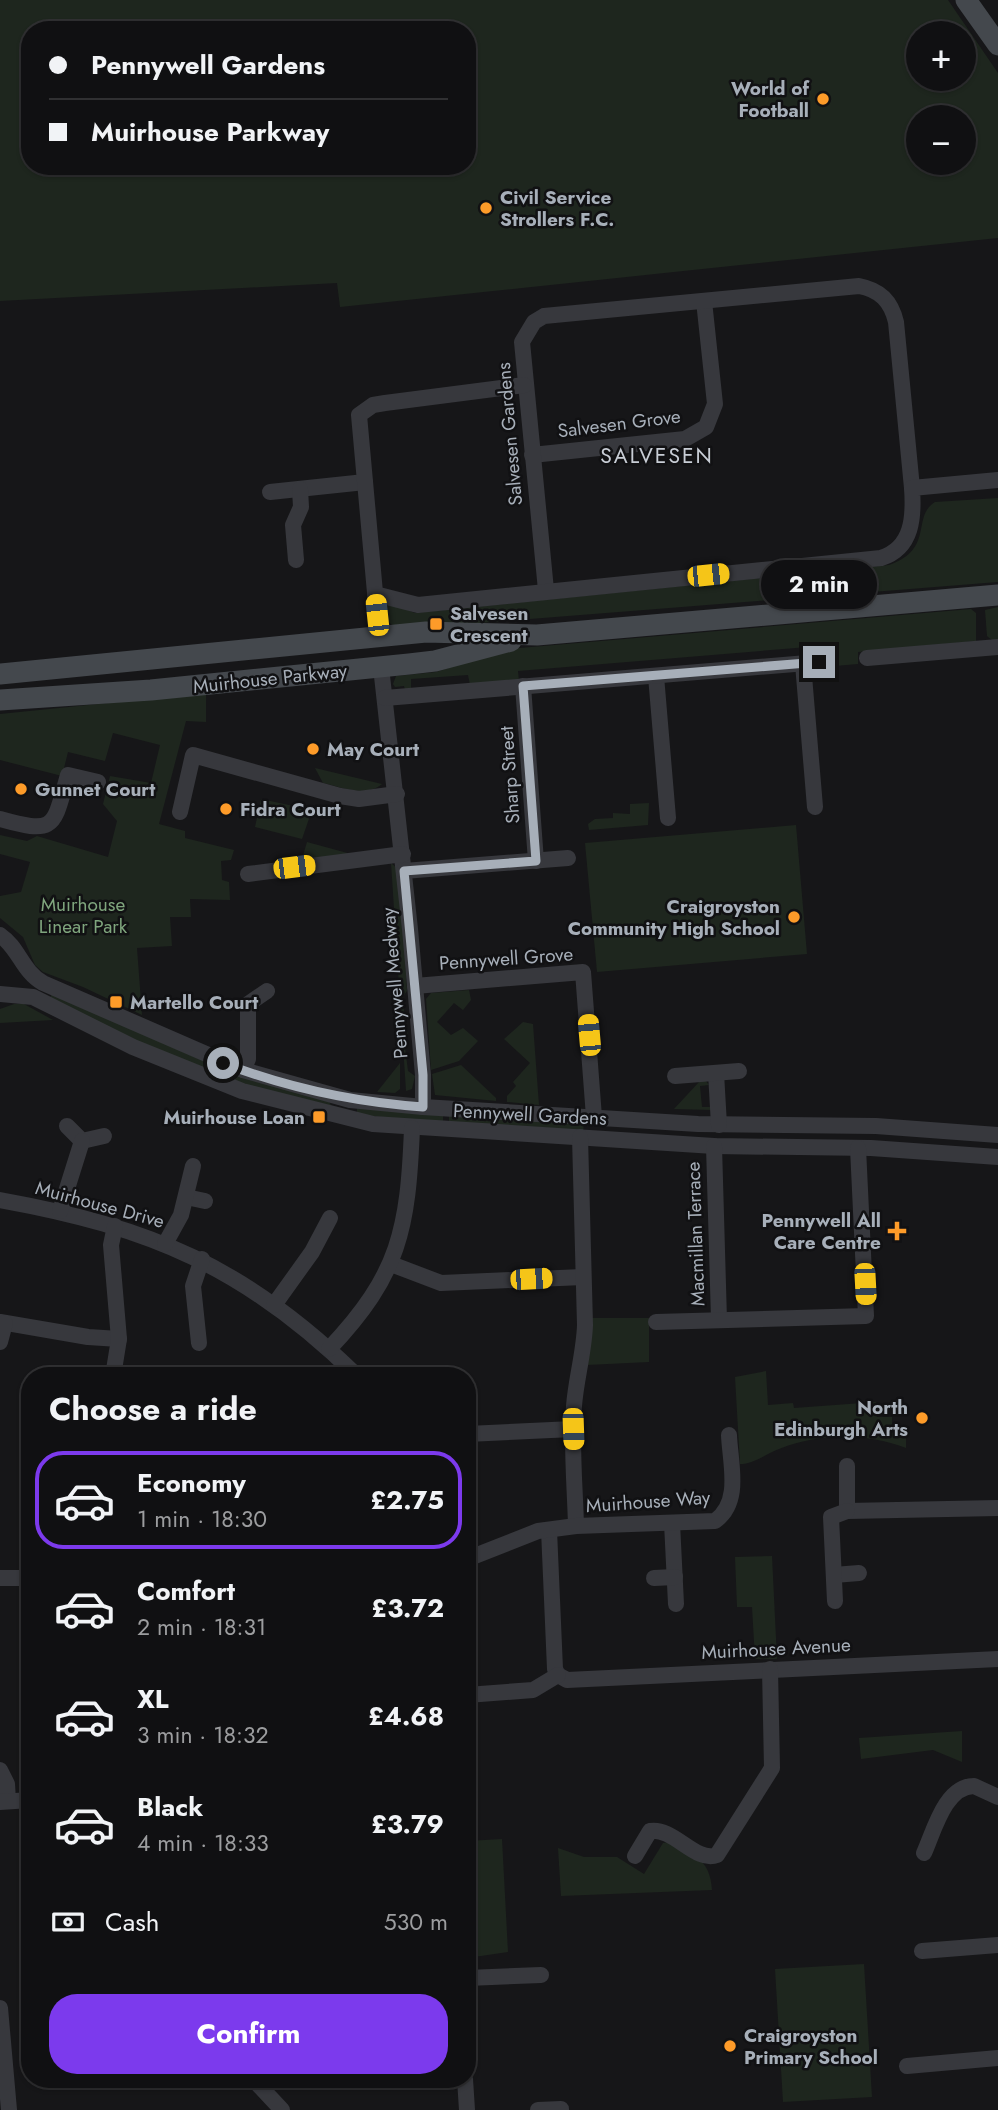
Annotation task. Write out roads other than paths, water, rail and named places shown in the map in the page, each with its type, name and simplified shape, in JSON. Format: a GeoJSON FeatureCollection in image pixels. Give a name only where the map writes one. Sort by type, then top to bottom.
{"type":"FeatureCollection","features":[{"type":"Feature","properties":{"kind":"street"},"geometry":{"type":"LineString","coordinates":[[966,0],[998,45]]}},
{"type":"Feature","properties":{"kind":"street","name":"Salvesen Gardens"},"geometry":{"type":"LineString","coordinates":[[859,286],[880,293],[893,309],[896,322],[912,488],[913,516],[909,532],[899,548],[881,558],[546,590],[524,386],[522,342],[534,322],[544,316],[859,286]]}},
{"type":"Feature","properties":{"kind":"street","name":"Salvesen Grove"},"geometry":{"type":"LineString","coordinates":[[532,455],[685,439],[706,427],[715,404],[704,301]]}},
{"type":"Feature","properties":{"kind":"street"},"geometry":{"type":"LineString","coordinates":[[379,637],[359,415],[366,409],[384,403],[524,386]]}},
{"type":"Feature","properties":{"kind":"street"},"geometry":{"type":"LineString","coordinates":[[912,488],[998,480]]}},
{"type":"Feature","properties":{"kind":"street"},"geometry":{"type":"LineString","coordinates":[[270,492],[365,482]]}},
{"type":"Feature","properties":{"kind":"street"},"geometry":{"type":"LineString","coordinates":[[296,560],[293,525],[301,507],[300,489]]}},
{"type":"Feature","properties":{"kind":"street"},"geometry":{"type":"LineString","coordinates":[[375,594],[418,605],[546,590]]}},
{"type":"Feature","properties":{"kind":"street","name":"Muirhouse Parkway"},"geometry":{"type":"LineString","coordinates":[[0,674],[426,632],[537,635],[998,595]]}},
{"type":"Feature","properties":{"kind":"street","name":"Muirhouse Parkway"},"geometry":{"type":"LineString","coordinates":[[0,700],[162,689],[435,661],[537,635]]}},
{"type":"Feature","properties":{"kind":"street"},"geometry":{"type":"LineString","coordinates":[[867,657],[998,647]]}},
{"type":"Feature","properties":{"kind":"street"},"geometry":{"type":"LineString","coordinates":[[386,698],[811,663],[815,807]]}},
{"type":"Feature","properties":{"kind":"street","name":"Pennywell Medway"},"geometry":{"type":"LineString","coordinates":[[381,667],[403,854],[423,1107]]}},
{"type":"Feature","properties":{"kind":"street"},"geometry":{"type":"LineString","coordinates":[[656,676],[668,818]]}},
{"type":"Feature","properties":{"kind":"street","name":"Sharp Street"},"geometry":{"type":"LineString","coordinates":[[523,686],[536,861]]}},
{"type":"Feature","properties":{"kind":"street"},"geometry":{"type":"LineString","coordinates":[[180,812],[193,755],[340,796],[359,799],[397,794]]}},
{"type":"Feature","properties":{"kind":"street"},"geometry":{"type":"LineString","coordinates":[[0,819],[36,829],[43,827],[55,818],[68,775],[98,782]]}},
{"type":"Feature","properties":{"kind":"street"},"geometry":{"type":"LineString","coordinates":[[247,874],[403,854]]}},
{"type":"Feature","properties":{"kind":"street"},"geometry":{"type":"LineString","coordinates":[[404,871],[568,858]]}},
{"type":"Feature","properties":{"kind":"street","name":"Pennywell Gardens"},"geometry":{"type":"LineString","coordinates":[[0,935],[9,943],[26,971],[43,983],[243,1070],[350,1100],[719,1125],[876,1126],[998,1135]]}},
{"type":"Feature","properties":{"kind":"street","name":"Pennywell Gardens"},"geometry":{"type":"LineString","coordinates":[[0,993],[14,978],[17,957]]}},
{"type":"Feature","properties":{"kind":"street","name":"Pennywell Grove"},"geometry":{"type":"LineString","coordinates":[[415,986],[583,972],[594,1117]]}},
{"type":"Feature","properties":{"kind":"street"},"geometry":{"type":"LineString","coordinates":[[243,1070],[248,1059],[242,1004],[267,991]]}},
{"type":"Feature","properties":{"kind":"street","name":"Pennywell Gardens"},"geometry":{"type":"LineString","coordinates":[[0,993],[33,997],[133,1047],[242,1091],[347,1119],[412,1128],[714,1146],[858,1148],[998,1157]]}},
{"type":"Feature","properties":{"kind":"street"},"geometry":{"type":"LineString","coordinates":[[675,1076],[739,1071]]}},
{"type":"Feature","properties":{"kind":"street"},"geometry":{"type":"LineString","coordinates":[[716,1073],[719,1125]]}},
{"type":"Feature","properties":{"kind":"street"},"geometry":{"type":"LineString","coordinates":[[347,1119],[350,1100]]}},
{"type":"Feature","properties":{"kind":"street"},"geometry":{"type":"LineString","coordinates":[[630,1140],[632,1119]]}},
{"type":"Feature","properties":{"kind":"street"},"geometry":{"type":"LineString","coordinates":[[67,1126],[82,1141]]}},
{"type":"Feature","properties":{"kind":"street"},"geometry":{"type":"LineString","coordinates":[[329,1349],[360,1317],[391,1265],[405,1217],[412,1128]]}},
{"type":"Feature","properties":{"kind":"street"},"geometry":{"type":"LineString","coordinates":[[82,1141],[104,1136]]}},
{"type":"Feature","properties":{"kind":"street"},"geometry":{"type":"LineString","coordinates":[[576,1526],[574,1402],[584,1353],[585,1325],[580,1137]]}},
{"type":"Feature","properties":{"kind":"street"},"geometry":{"type":"LineString","coordinates":[[60,1211],[82,1141]]}},
{"type":"Feature","properties":{"kind":"street","name":"Macmillan Terrace"},"geometry":{"type":"LineString","coordinates":[[714,1146],[719,1320]]}},
{"type":"Feature","properties":{"kind":"street"},"geometry":{"type":"LineString","coordinates":[[656,1322],[866,1316],[858,1148]]}},
{"type":"Feature","properties":{"kind":"street"},"geometry":{"type":"LineString","coordinates":[[165,1244],[186,1197],[193,1166]]}},
{"type":"Feature","properties":{"kind":"street"},"geometry":{"type":"LineString","coordinates":[[186,1197],[205,1201]]}},
{"type":"Feature","properties":{"kind":"street","name":"Muirhouse Drive"},"geometry":{"type":"LineString","coordinates":[[0,1200],[60,1211],[115,1226],[202,1259],[274,1305],[347,1367]]}},
{"type":"Feature","properties":{"kind":"street"},"geometry":{"type":"LineString","coordinates":[[274,1305],[312,1252],[330,1217]]}},
{"type":"Feature","properties":{"kind":"street"},"geometry":{"type":"LineString","coordinates":[[114,1367],[119,1339],[111,1245],[115,1226]]}},
{"type":"Feature","properties":{"kind":"street"},"geometry":{"type":"LineString","coordinates":[[200,1343],[194,1286],[202,1259]]}},
{"type":"Feature","properties":{"kind":"street"},"geometry":{"type":"LineString","coordinates":[[391,1265],[441,1283],[583,1276]]}},
{"type":"Feature","properties":{"kind":"street"},"geometry":{"type":"LineString","coordinates":[[0,1342],[3,1322],[88,1337],[119,1339]]}},
{"type":"Feature","properties":{"kind":"street"},"geometry":{"type":"LineString","coordinates":[[476,1434],[573,1429]]}},
{"type":"Feature","properties":{"kind":"street","name":"Muirhouse Way"},"geometry":{"type":"LineString","coordinates":[[476,1556],[549,1530],[576,1526],[715,1521],[728,1510],[732,1493],[729,1435]]}},
{"type":"Feature","properties":{"kind":"street"},"geometry":{"type":"LineString","coordinates":[[847,1466],[847,1511]]}},
{"type":"Feature","properties":{"kind":"street"},"geometry":{"type":"LineString","coordinates":[[835,1601],[831,1517],[847,1511],[998,1508]]}},
{"type":"Feature","properties":{"kind":"street"},"geometry":{"type":"LineString","coordinates":[[672,1523],[676,1604]]}},
{"type":"Feature","properties":{"kind":"street"},"geometry":{"type":"LineString","coordinates":[[476,1694],[533,1690],[558,1675],[555,1669],[549,1530]]}},
{"type":"Feature","properties":{"kind":"street"},"geometry":{"type":"LineString","coordinates":[[834,1575],[859,1573]]}},
{"type":"Feature","properties":{"kind":"street"},"geometry":{"type":"LineString","coordinates":[[654,1578],[675,1577]]}},
{"type":"Feature","properties":{"kind":"street"},"geometry":{"type":"LineString","coordinates":[[0,1578],[21,1578]]}},
{"type":"Feature","properties":{"kind":"street","name":"Muirhouse Avenue"},"geometry":{"type":"LineString","coordinates":[[558,1675],[567,1679],[998,1659]]}},
{"type":"Feature","properties":{"kind":"street"},"geometry":{"type":"LineString","coordinates":[[635,1856],[650,1831],[660,1829],[704,1855],[717,1855],[772,1768],[770,1669]]}},
{"type":"Feature","properties":{"kind":"street"},"geometry":{"type":"LineString","coordinates":[[0,1770],[7,1784],[4,1801]]}},
{"type":"Feature","properties":{"kind":"street"},"geometry":{"type":"LineString","coordinates":[[924,1853],[950,1798],[958,1790],[974,1786],[998,1797]]}},
{"type":"Feature","properties":{"kind":"street"},"geometry":{"type":"LineString","coordinates":[[922,1951],[998,1945]]}},
{"type":"Feature","properties":{"kind":"street"},"geometry":{"type":"LineString","coordinates":[[476,1978],[541,1975]]}},
{"type":"Feature","properties":{"kind":"street"},"geometry":{"type":"LineString","coordinates":[[0,2008],[9,2110]]}},
{"type":"Feature","properties":{"kind":"street"},"geometry":{"type":"LineString","coordinates":[[907,2066],[998,2058]]}},
{"type":"Feature","properties":{"kind":"street"},"geometry":{"type":"LineString","coordinates":[[261,2088],[282,2110]]}},
{"type":"Feature","properties":{"kind":"street"},"geometry":{"type":"LineString","coordinates":[[466,2088],[467,2110]]}},
{"type":"Feature","properties":{"kind":"street"},"geometry":{"type":"LineString","coordinates":[[538,2110],[561,2109]]}},
{"type":"Feature","properties":{"kind":"place","name":"World of Football"},"geometry":{"type":"Point","coordinates":[823,99]}},
{"type":"Feature","properties":{"kind":"place","name":"Civil Service Strollers F.C."},"geometry":{"type":"Point","coordinates":[486,208]}},
{"type":"Feature","properties":{"kind":"place","name":"Salvesen Crescent"},"geometry":{"type":"Point","coordinates":[436,624]}},
{"type":"Feature","properties":{"kind":"place","name":"May Court"},"geometry":{"type":"Point","coordinates":[313,749]}},
{"type":"Feature","properties":{"kind":"place","name":"Gunnet Court"},"geometry":{"type":"Point","coordinates":[21,789]}},
{"type":"Feature","properties":{"kind":"place","name":"Fidra Court"},"geometry":{"type":"Point","coordinates":[226,809]}},
{"type":"Feature","properties":{"kind":"place","name":"Craigroyston Community High School"},"geometry":{"type":"Point","coordinates":[794,917]}},
{"type":"Feature","properties":{"kind":"place","name":"Martello Court"},"geometry":{"type":"Point","coordinates":[116,1002]}},
{"type":"Feature","properties":{"kind":"place","name":"Muirhouse Loan"},"geometry":{"type":"Point","coordinates":[319,1117]}},
{"type":"Feature","properties":{"kind":"place","name":"Pennywell All Care Centre"},"geometry":{"type":"Point","coordinates":[897,1231]}},
{"type":"Feature","properties":{"kind":"place","name":"North Edinburgh Arts"},"geometry":{"type":"Point","coordinates":[922,1418]}},
{"type":"Feature","properties":{"kind":"place","name":"Craigroyston Primary School"},"geometry":{"type":"Point","coordinates":[730,2046]}},
{"type":"Feature","properties":{"kind":"district","name":"SALVESEN"},"geometry":{"type":"Point","coordinates":[657,456]}},
{"type":"Feature","properties":{"kind":"park label","name":"Muirhouse Linear Park"},"geometry":{"type":"Point","coordinates":[83,915]}}]}
